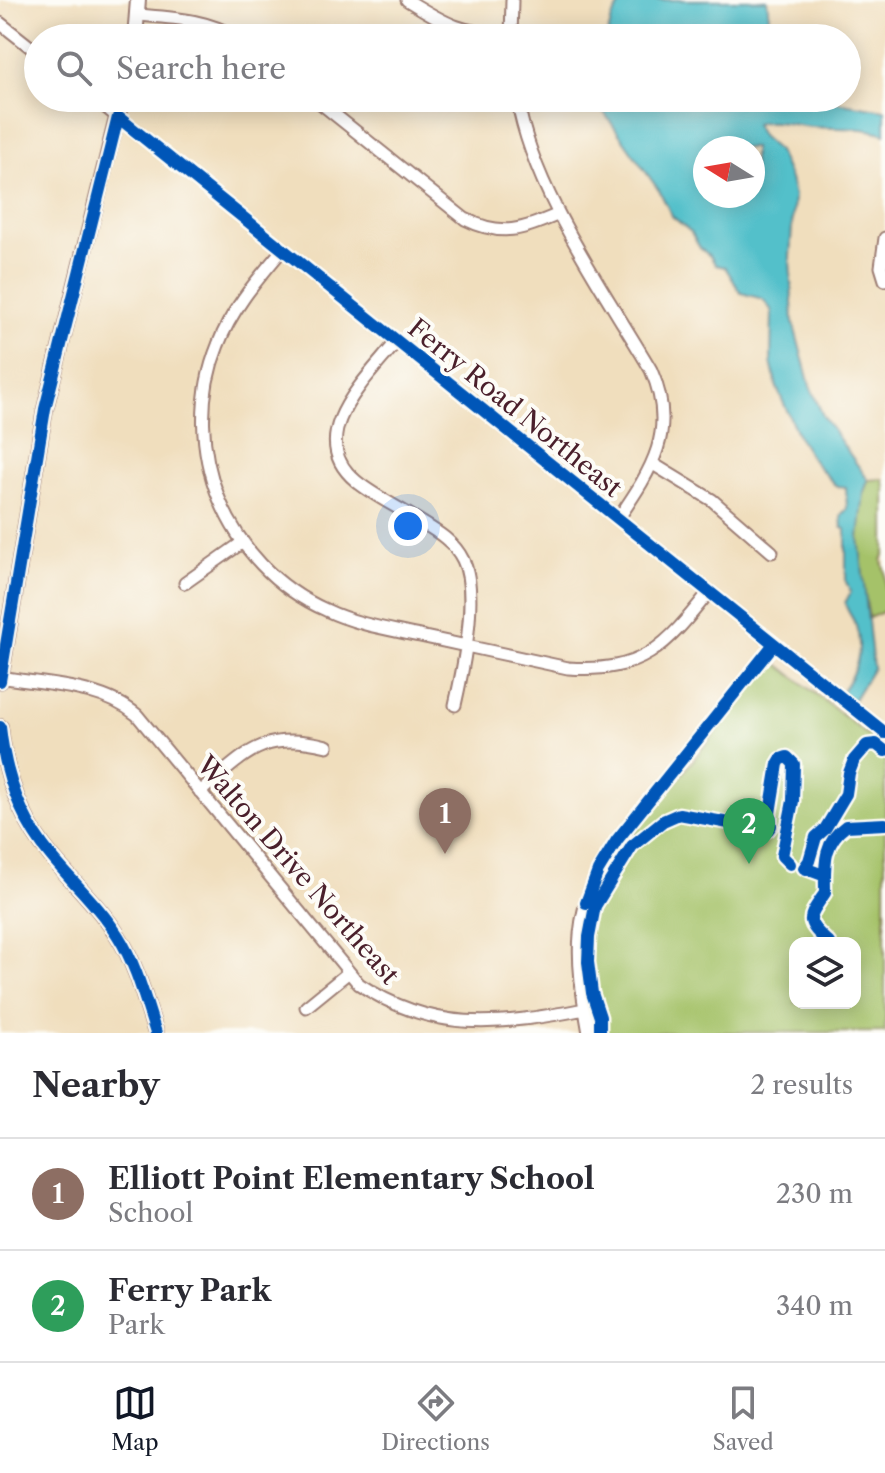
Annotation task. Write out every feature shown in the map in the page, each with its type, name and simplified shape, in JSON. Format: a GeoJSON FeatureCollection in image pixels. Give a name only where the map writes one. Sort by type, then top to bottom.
{"type":"FeatureCollection","features":[{"type":"Feature","properties":{"kind":"street"},"geometry":{"type":"LineString","coordinates":[[407,0],[448,24]]}},
{"type":"Feature","properties":{"kind":"street"},"geometry":{"type":"LineString","coordinates":[[511,24],[512,0]]}},
{"type":"Feature","properties":{"kind":"street"},"geometry":{"type":"LineString","coordinates":[[138,8],[206,24]]}},
{"type":"Feature","properties":{"kind":"street"},"geometry":{"type":"LineString","coordinates":[[0,23],[24,42]]}},
{"type":"Feature","properties":{"kind":"street","name":"Ferry Road Northeast"},"geometry":{"type":"LineString","coordinates":[[112,112],[885,733]]}},
{"type":"Feature","properties":{"kind":"street"},"geometry":{"type":"LineString","coordinates":[[0,679],[45,409],[119,112]]}},
{"type":"Feature","properties":{"kind":"street"},"geometry":{"type":"LineString","coordinates":[[331,112],[465,219],[479,226],[511,231],[559,214]]}},
{"type":"Feature","properties":{"kind":"street"},"geometry":{"type":"LineString","coordinates":[[521,112],[535,165],[559,214],[657,384],[663,424],[653,464],[618,519]]}},
{"type":"Feature","properties":{"kind":"street"},"geometry":{"type":"LineString","coordinates":[[885,238],[881,267],[885,280]]}},
{"type":"Feature","properties":{"kind":"street"},"geometry":{"type":"LineString","coordinates":[[283,249],[232,316],[216,347],[204,395],[203,430],[210,476],[219,501],[243,542],[274,577],[326,611],[372,625],[568,668],[614,668],[642,658],[665,643],[709,592]]}},
{"type":"Feature","properties":{"kind":"street"},"geometry":{"type":"LineString","coordinates":[[397,341],[341,412],[335,433],[338,456],[354,480],[438,532],[458,551],[468,570],[471,592],[455,705]]}},
{"type":"Feature","properties":{"kind":"street"},"geometry":{"type":"LineString","coordinates":[[653,464],[712,500],[772,552]]}},
{"type":"Feature","properties":{"kind":"street"},"geometry":{"type":"LineString","coordinates":[[185,583],[243,542]]}},
{"type":"Feature","properties":{"kind":"street"},"geometry":{"type":"LineString","coordinates":[[589,1033],[579,979],[578,944],[586,904],[598,871],[617,840],[774,644]]}},
{"type":"Feature","properties":{"kind":"street","name":"Walton Drive Northeast"},"geometry":{"type":"LineString","coordinates":[[0,679],[94,693],[123,703],[137,715],[349,972],[375,998],[402,1016],[459,1032],[585,1009]]}},
{"type":"Feature","properties":{"kind":"street"},"geometry":{"type":"LineString","coordinates":[[0,727],[5,762],[27,819],[50,855],[118,936],[138,977],[156,1033]]}},
{"type":"Feature","properties":{"kind":"street"},"geometry":{"type":"LineString","coordinates":[[200,792],[249,752],[264,744],[298,740],[327,746]]}},
{"type":"Feature","properties":{"kind":"street"},"geometry":{"type":"LineString","coordinates":[[306,1007],[349,972]]}},
{"type":"Feature","properties":{"kind":"green space"},"geometry":{"type":"Polygon","coordinates":[[[883,479],[885,611],[869,618],[861,567],[860,514],[868,480],[883,479]]]}},
{"type":"Feature","properties":{"kind":"green space"},"geometry":{"type":"Polygon","coordinates":[[[773,660],[885,749],[885,1032],[598,1033],[585,956],[587,930],[601,887],[638,829],[773,660]]]}},
{"type":"Feature","properties":{"kind":"water"},"geometry":{"type":"Polygon","coordinates":[[[623,0],[767,0],[769,17],[767,24],[610,24],[623,0]]]}},
{"type":"Feature","properties":{"kind":"water"},"geometry":{"type":"Polygon","coordinates":[[[861,106],[885,110],[885,134],[859,129],[762,122],[755,124],[761,136],[693,136],[693,208],[765,208],[765,140],[778,151],[790,179],[794,196],[790,257],[793,322],[810,386],[823,416],[868,480],[859,537],[873,668],[853,701],[841,692],[851,677],[859,653],[856,626],[845,603],[851,592],[846,582],[846,529],[842,528],[841,515],[847,509],[846,487],[836,486],[814,462],[799,438],[777,388],[771,362],[772,311],[763,299],[741,293],[725,267],[716,265],[700,248],[691,232],[672,216],[660,192],[604,112],[861,112],[861,106]]]}},
{"type":"Feature","properties":{"kind":"cycle path"},"geometry":{"type":"LineString","coordinates":[[0,681],[45,409],[118,117],[885,733]]}},
{"type":"Feature","properties":{"kind":"cycle path"},"geometry":{"type":"LineString","coordinates":[[586,903],[598,871],[617,840],[774,644]]}},
{"type":"Feature","properties":{"kind":"cycle path"},"geometry":{"type":"LineString","coordinates":[[0,727],[10,779],[23,812],[40,842],[95,905],[125,947],[156,1033]]}},
{"type":"Feature","properties":{"kind":"cycle path"},"geometry":{"type":"LineString","coordinates":[[823,875],[804,868],[816,837],[825,829],[846,794],[854,760],[867,745],[876,744],[885,751]]}},
{"type":"Feature","properties":{"kind":"cycle path"},"geometry":{"type":"LineString","coordinates":[[600,1033],[600,1017],[592,993],[588,962],[589,937],[595,906],[632,846],[663,821],[679,814],[768,830],[778,764],[787,757],[794,764],[793,801],[782,856],[790,864]]}},
{"type":"Feature","properties":{"kind":"cycle path"},"geometry":{"type":"LineString","coordinates":[[823,937],[811,920],[825,893],[825,865],[833,840],[846,826],[885,824]]}},
{"type":"Feature","properties":{"kind":"place","name":"Elliott Point Elementary School"},"geometry":{"type":"Point","coordinates":[445,854]}},
{"type":"Feature","properties":{"kind":"place","name":"Ferry Park"},"geometry":{"type":"Point","coordinates":[749,864]}}]}
